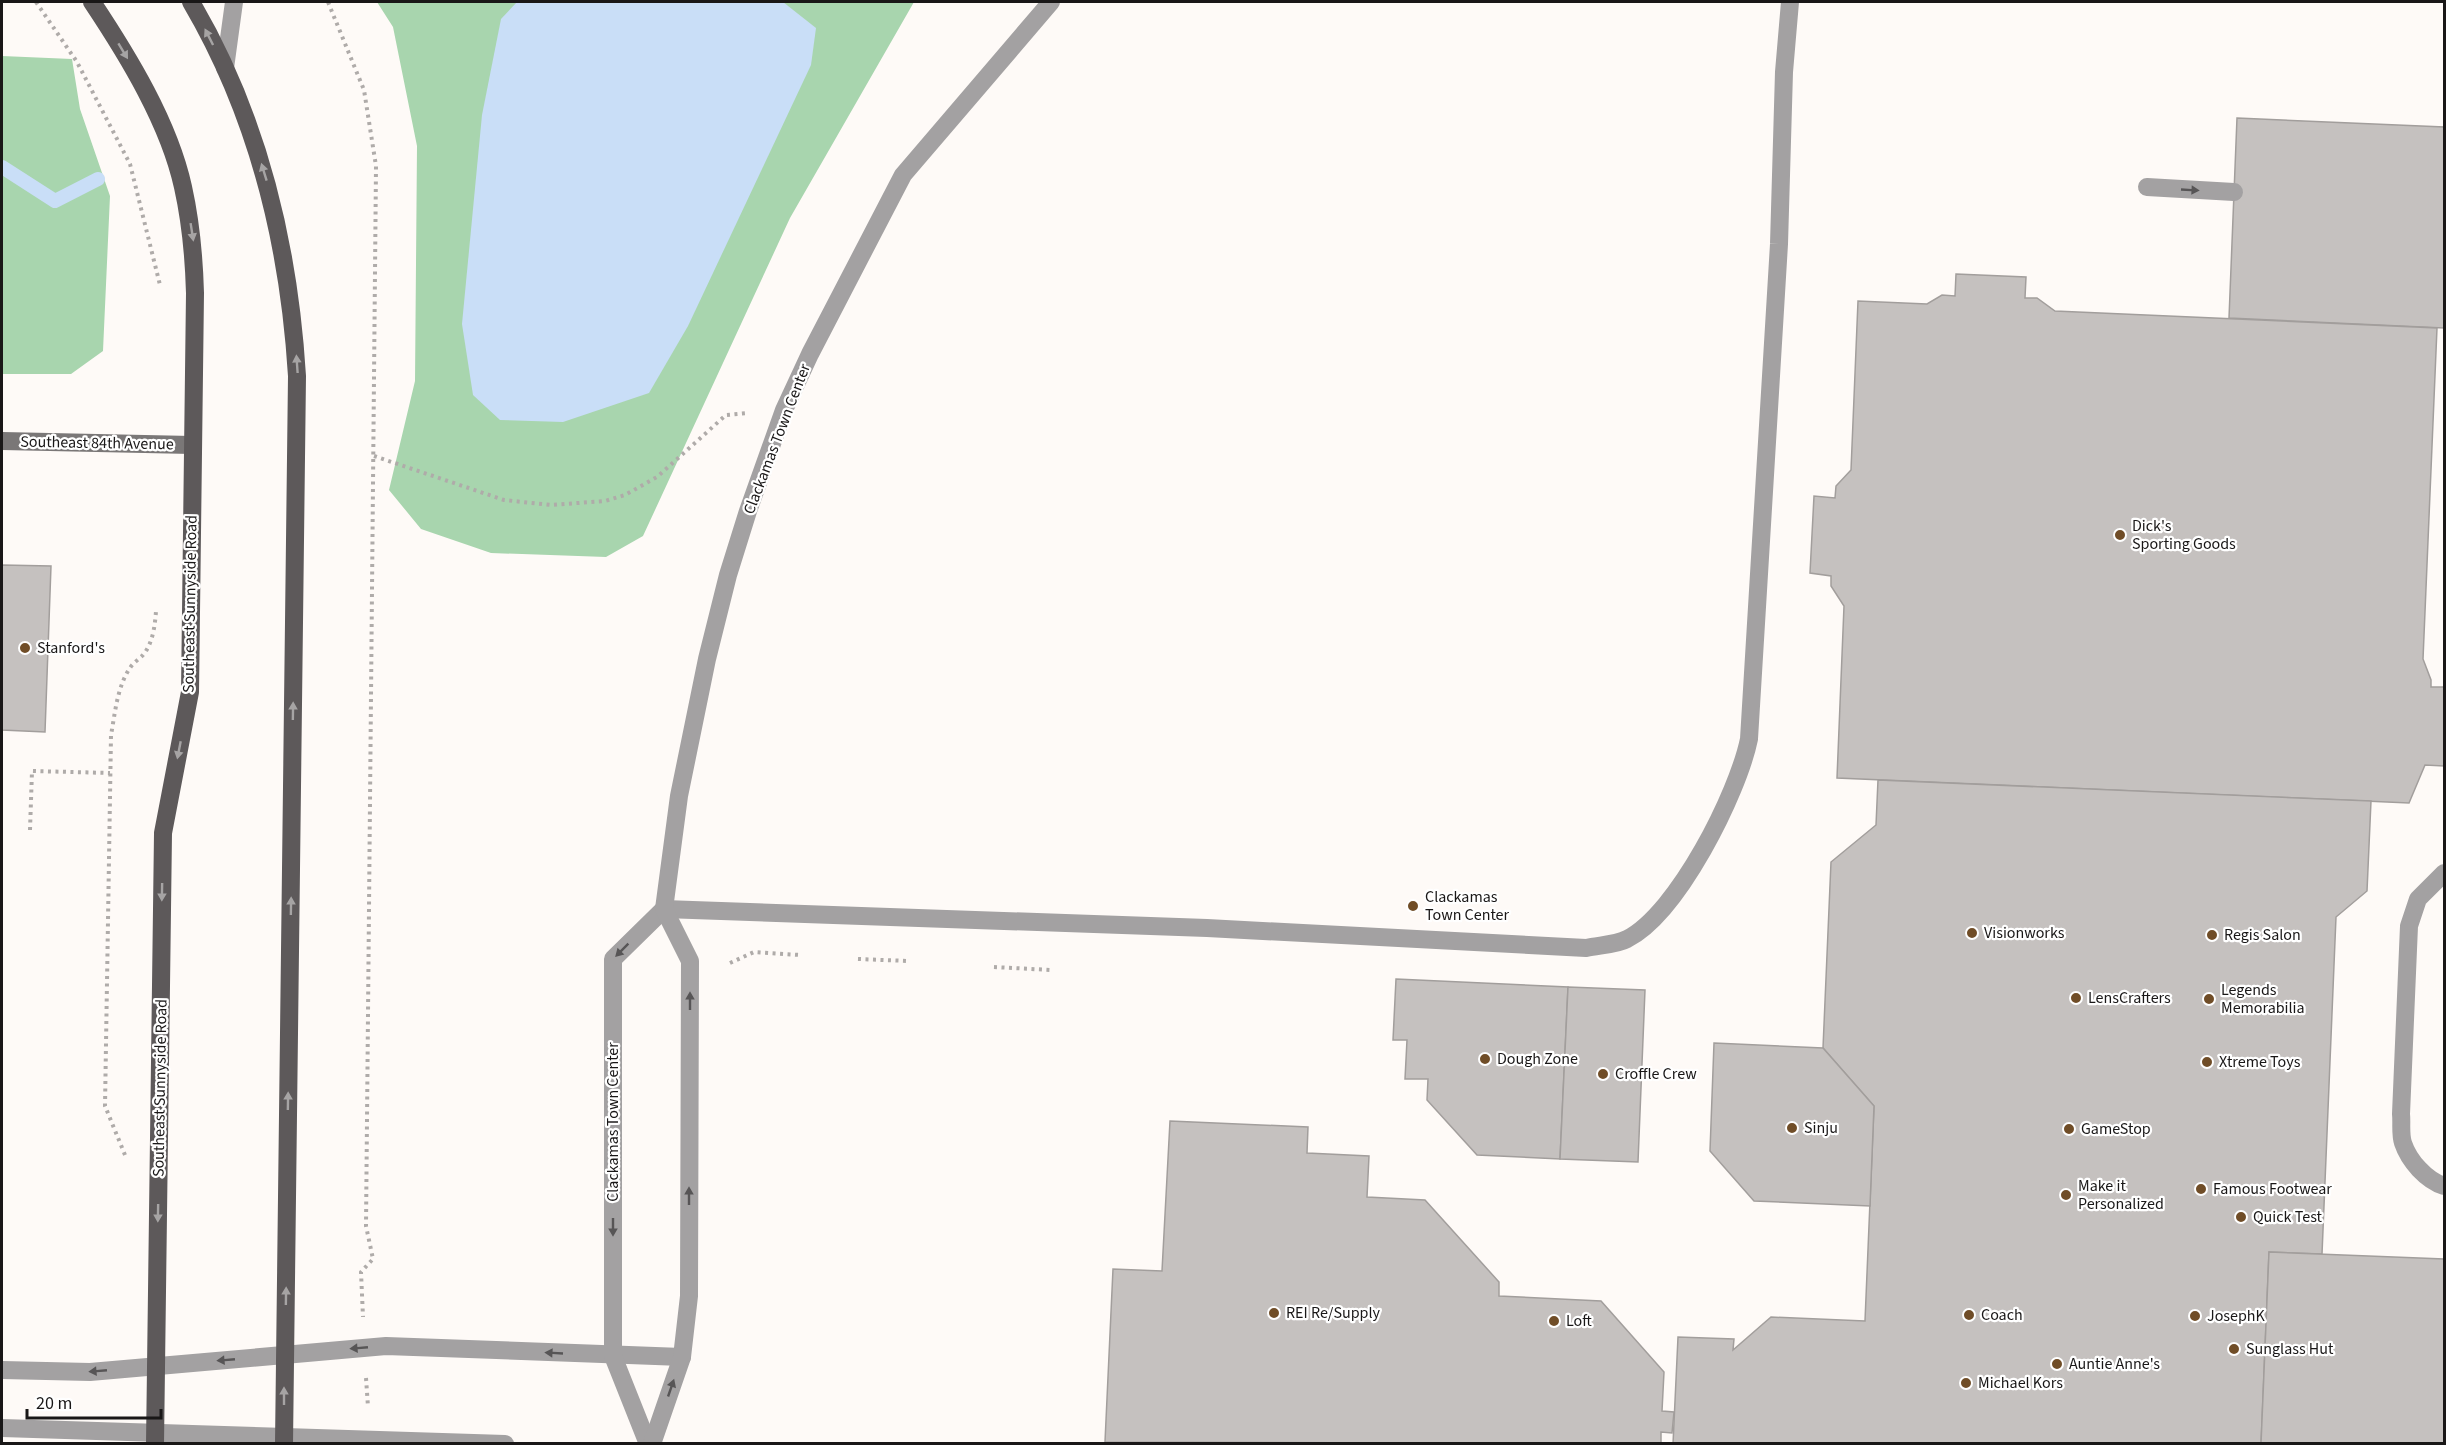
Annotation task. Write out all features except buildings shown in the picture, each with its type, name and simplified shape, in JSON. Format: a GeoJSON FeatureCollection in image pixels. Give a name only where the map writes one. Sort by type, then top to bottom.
{"type":"FeatureCollection","features":[{"type":"Feature","properties":{"kind":"main road","name":"Southeast Sunnyside Road"},"geometry":{"type":"LineString","coordinates":[[92,2],[140,79],[163,130],[183,185],[193,237],[195,293],[190,692],[162,834],[155,1438]]}},
{"type":"Feature","properties":{"kind":"main road"},"geometry":{"type":"LineString","coordinates":[[190,2],[225,68],[249,126],[280,233],[293,310],[297,376],[284,1440]]}},
{"type":"Feature","properties":{"kind":"street"},"geometry":{"type":"LineString","coordinates":[[225,68],[234,2]]}},
{"type":"Feature","properties":{"kind":"street","name":"Clackamas Town Center"},"geometry":{"type":"LineString","coordinates":[[650,1443],[682,1357],[688,1296],[690,961],[664,909],[679,796],[707,658],[748,511],[784,410],[810,354],[903,175],[1051,2]]}},
{"type":"Feature","properties":{"kind":"street"},"geometry":{"type":"LineString","coordinates":[[664,909],[1207,928],[1586,948],[1626,939],[1664,908],[1686,878],[1724,810],[1745,756],[1749,739],[1779,244],[1784,72],[1790,2]]}},
{"type":"Feature","properties":{"kind":"street"},"geometry":{"type":"LineString","coordinates":[[2147,187],[2234,192]]}},
{"type":"Feature","properties":{"kind":"street","name":"Southeast 84th Avenue"},"geometry":{"type":"LineString","coordinates":[[2,441],[192,445]]}},
{"type":"Feature","properties":{"kind":"street"},"geometry":{"type":"LineString","coordinates":[[2445,873],[2418,899],[2409,927],[2401,1114],[2402,1142],[2416,1167],[2436,1183],[2445,1186]]}},
{"type":"Feature","properties":{"kind":"street","name":"Clackamas Town Center"},"geometry":{"type":"LineString","coordinates":[[650,1443],[613,1356],[613,959],[664,909]]}},
{"type":"Feature","properties":{"kind":"street"},"geometry":{"type":"LineString","coordinates":[[2,1370],[90,1372],[386,1346],[682,1357]]}},
{"type":"Feature","properties":{"kind":"street"},"geometry":{"type":"LineString","coordinates":[[2,1428],[155,1438],[505,1443]]}},
{"type":"Feature","properties":{"kind":"path"},"geometry":{"type":"LineString","coordinates":[[36,2],[77,62],[104,109],[130,164],[160,287]]}},
{"type":"Feature","properties":{"kind":"path"},"geometry":{"type":"LineString","coordinates":[[328,2],[349,47],[363,90],[376,166],[366,1226],[373,1259],[361,1272]]}},
{"type":"Feature","properties":{"kind":"path"},"geometry":{"type":"LineString","coordinates":[[374,456],[504,500],[551,505],[606,501],[625,495],[657,477],[726,415]]}},
{"type":"Feature","properties":{"kind":"path"},"geometry":{"type":"LineString","coordinates":[[125,1163],[125,1154],[105,1106],[110,773],[116,705],[130,667],[145,652],[152,639],[156,606]]}},
{"type":"Feature","properties":{"kind":"path"},"geometry":{"type":"LineString","coordinates":[[30,830],[32,771],[110,773]]}},
{"type":"Feature","properties":{"kind":"path"},"geometry":{"type":"LineString","coordinates":[[730,963],[754,952],[800,955]]}},
{"type":"Feature","properties":{"kind":"path"},"geometry":{"type":"LineString","coordinates":[[858,959],[908,962]]}},
{"type":"Feature","properties":{"kind":"path"},"geometry":{"type":"LineString","coordinates":[[994,966],[1051,970]]}},
{"type":"Feature","properties":{"kind":"green space"},"geometry":{"type":"Polygon","coordinates":[[[377,2],[914,2],[790,218],[643,536],[606,557],[491,553],[421,529],[389,490],[415,381],[417,146],[393,27],[377,2]]]}},
{"type":"Feature","properties":{"kind":"green space"},"geometry":{"type":"Polygon","coordinates":[[[2,56],[72,59],[80,109],[110,196],[103,351],[71,374],[2,374],[2,56]]]}},
{"type":"Feature","properties":{"kind":"water"},"geometry":{"type":"Polygon","coordinates":[[[517,2],[783,2],[816,28],[811,65],[688,326],[649,393],[563,422],[500,420],[473,395],[462,324],[482,115],[501,19],[517,2]]]}},
{"type":"Feature","properties":{"kind":"waterway"},"geometry":{"type":"LineString","coordinates":[[2,167],[55,201],[98,179]]}},
{"type":"Feature","properties":{"kind":"place","name":"Dick's Sporting Goods"},"geometry":{"type":"Point","coordinates":[2120,535]}},
{"type":"Feature","properties":{"kind":"place","name":"Stanford's"},"geometry":{"type":"Point","coordinates":[25,648]}},
{"type":"Feature","properties":{"kind":"place","name":"Clackamas Town Center"},"geometry":{"type":"Point","coordinates":[1413,906]}},
{"type":"Feature","properties":{"kind":"place","name":"Visionworks"},"geometry":{"type":"Point","coordinates":[1972,933]}},
{"type":"Feature","properties":{"kind":"place","name":"Regis Salon"},"geometry":{"type":"Point","coordinates":[2212,935]}},
{"type":"Feature","properties":{"kind":"place","name":"LensCrafters"},"geometry":{"type":"Point","coordinates":[2076,998]}},
{"type":"Feature","properties":{"kind":"place","name":"Legends Memorabilia"},"geometry":{"type":"Point","coordinates":[2209,999]}},
{"type":"Feature","properties":{"kind":"place","name":"Dough Zone"},"geometry":{"type":"Point","coordinates":[1485,1059]}},
{"type":"Feature","properties":{"kind":"place","name":"Xtreme Toys"},"geometry":{"type":"Point","coordinates":[2207,1062]}},
{"type":"Feature","properties":{"kind":"place","name":"Croffle Crew"},"geometry":{"type":"Point","coordinates":[1603,1074]}},
{"type":"Feature","properties":{"kind":"place","name":"Sinju"},"geometry":{"type":"Point","coordinates":[1792,1128]}},
{"type":"Feature","properties":{"kind":"place","name":"GameStop"},"geometry":{"type":"Point","coordinates":[2069,1129]}},
{"type":"Feature","properties":{"kind":"place","name":"Famous Footwear"},"geometry":{"type":"Point","coordinates":[2201,1189]}},
{"type":"Feature","properties":{"kind":"place","name":"Make it Personalized"},"geometry":{"type":"Point","coordinates":[2066,1195]}},
{"type":"Feature","properties":{"kind":"place","name":"Quick Test"},"geometry":{"type":"Point","coordinates":[2241,1217]}},
{"type":"Feature","properties":{"kind":"place","name":"REI Re/Supply"},"geometry":{"type":"Point","coordinates":[1274,1313]}},
{"type":"Feature","properties":{"kind":"place","name":"Coach"},"geometry":{"type":"Point","coordinates":[1969,1315]}},
{"type":"Feature","properties":{"kind":"place","name":"JosephK"},"geometry":{"type":"Point","coordinates":[2195,1316]}},
{"type":"Feature","properties":{"kind":"place","name":"Loft"},"geometry":{"type":"Point","coordinates":[1554,1321]}},
{"type":"Feature","properties":{"kind":"place","name":"Sunglass Hut"},"geometry":{"type":"Point","coordinates":[2234,1349]}},
{"type":"Feature","properties":{"kind":"place","name":"Auntie Anne's"},"geometry":{"type":"Point","coordinates":[2057,1364]}},
{"type":"Feature","properties":{"kind":"place","name":"Michael Kors"},"geometry":{"type":"Point","coordinates":[1966,1383]}}]}
